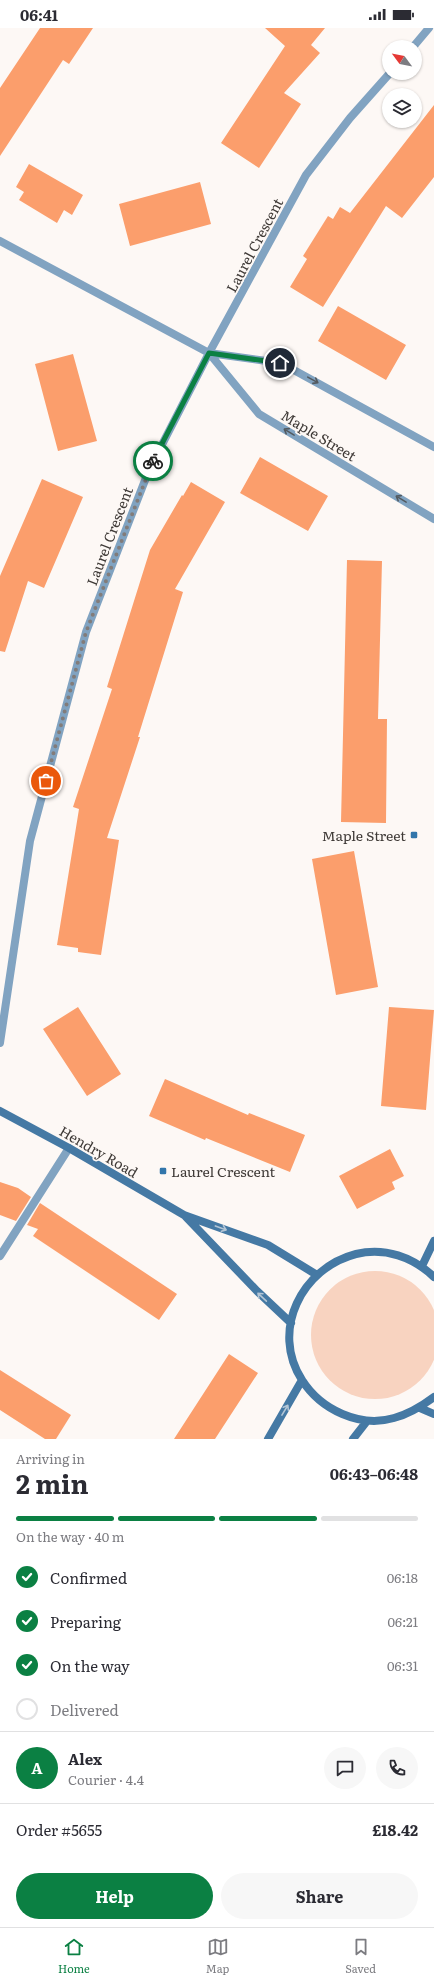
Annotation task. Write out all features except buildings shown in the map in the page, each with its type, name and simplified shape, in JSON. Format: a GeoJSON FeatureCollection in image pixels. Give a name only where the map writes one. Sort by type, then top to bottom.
{"type":"FeatureCollection","features":[{"type":"Feature","properties":{"kind":"street"},"geometry":{"type":"LineString","coordinates":[[419,40],[429,28]]}},
{"type":"Feature","properties":{"kind":"street","name":"Laurel Crescent"},"geometry":{"type":"LineString","coordinates":[[0,1043],[30,840],[86,632],[149,470],[209,353],[306,175],[350,118],[384,80]]}},
{"type":"Feature","properties":{"kind":"street","name":"Maple Street"},"geometry":{"type":"LineString","coordinates":[[0,240],[209,353],[280,363],[434,448]]}},
{"type":"Feature","properties":{"kind":"street","name":"Maple Street"},"geometry":{"type":"LineString","coordinates":[[209,353],[259,414],[434,519]]}},
{"type":"Feature","properties":{"kind":"street","name":"Hendry Road"},"geometry":{"type":"LineString","coordinates":[[0,1111],[69,1148],[184,1215],[268,1245],[316,1275]]}},
{"type":"Feature","properties":{"kind":"street"},"geometry":{"type":"LineString","coordinates":[[0,1256],[69,1148]]}},
{"type":"Feature","properties":{"kind":"street","name":"Hendry Road"},"geometry":{"type":"LineString","coordinates":[[184,1215],[257,1291],[291,1323]]}},
{"type":"Feature","properties":{"kind":"street"},"geometry":{"type":"LineString","coordinates":[[422,1266],[434,1241]]}},
{"type":"Feature","properties":{"kind":"street"},"geometry":{"type":"LineString","coordinates":[[434,1277],[422,1266],[396,1254],[368,1251],[340,1258],[316,1275],[304,1289],[296,1305],[291,1323],[290,1343],[294,1363],[302,1380],[319,1400],[341,1414],[367,1421],[394,1418],[420,1408],[434,1396]]}},
{"type":"Feature","properties":{"kind":"street"},"geometry":{"type":"LineString","coordinates":[[268,1439],[302,1380]]}},
{"type":"Feature","properties":{"kind":"street"},"geometry":{"type":"LineString","coordinates":[[420,1408],[434,1414]]}},
{"type":"Feature","properties":{"kind":"street"},"geometry":{"type":"LineString","coordinates":[[353,1439],[367,1421]]}},
{"type":"Feature","properties":{"kind":"shaded area"},"geometry":{"type":"Polygon","coordinates":[[[369,1271],[381,1271],[399,1276],[420,1290],[434,1311],[434,1359],[420,1380],[410,1388],[394,1396],[381,1399],[369,1399],[356,1396],[345,1391],[330,1380],[322,1370],[314,1354],[311,1341],[311,1329],[314,1316],[319,1305],[330,1290],[340,1282],[356,1274],[369,1271]]]}},
{"type":"Feature","properties":{"kind":"way so far"},"geometry":{"type":"LineString","coordinates":[[46,781],[86,632],[153,461]]}},
{"type":"Feature","properties":{"kind":"place","name":"Maple Street"},"geometry":{"type":"Point","coordinates":[414,835]}},
{"type":"Feature","properties":{"kind":"place","name":"Laurel Crescent"},"geometry":{"type":"Point","coordinates":[163,1171]}},
{"type":"Feature","properties":{"kind":"route"},"geometry":{"type":"LineString","coordinates":[[153,461],[209,353],[280,363]]}}]}
